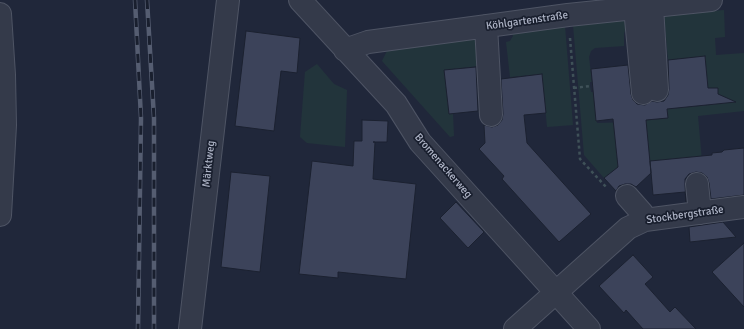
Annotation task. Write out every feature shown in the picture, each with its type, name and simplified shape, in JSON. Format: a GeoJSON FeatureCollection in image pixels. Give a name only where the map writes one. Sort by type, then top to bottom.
{"type":"FeatureCollection","features":[{"type":"Feature","properties":{"kind":"street","name":"Märktweg"},"geometry":{"type":"LineString","coordinates":[[190,329],[228,0]]}},
{"type":"Feature","properties":{"kind":"street","name":"Bromenackerweg"},"geometry":{"type":"LineString","coordinates":[[300,0],[396,104],[420,142],[589,329]]}},
{"type":"Feature","properties":{"kind":"street","name":"Köhlgartenstraße"},"geometry":{"type":"LineString","coordinates":[[345,50],[368,42],[568,15],[610,5],[643,7],[711,0]]}},
{"type":"Feature","properties":{"kind":"street"},"geometry":{"type":"LineString","coordinates":[[643,7],[650,92]]}},
{"type":"Feature","properties":{"kind":"street"},"geometry":{"type":"LineString","coordinates":[[0,14],[4,75],[5,125],[0,215]]}},
{"type":"Feature","properties":{"kind":"street"},"geometry":{"type":"LineString","coordinates":[[491,26],[498,114]]}},
{"type":"Feature","properties":{"kind":"street"},"geometry":{"type":"LineString","coordinates":[[697,184],[700,214]]}},
{"type":"Feature","properties":{"kind":"street"},"geometry":{"type":"LineString","coordinates":[[619,195],[642,213],[645,220]]}},
{"type":"Feature","properties":{"kind":"street","name":"Stockbergstraße"},"geometry":{"type":"LineString","coordinates":[[516,329],[555,292],[628,228],[645,220],[700,214],[744,207]]}},
{"type":"Feature","properties":{"kind":"path"},"geometry":{"type":"LineString","coordinates":[[568,15],[580,159],[619,195]]}},
{"type":"Feature","properties":{"kind":"path"},"geometry":{"type":"LineString","coordinates":[[574,88],[590,86]]}},
{"type":"Feature","properties":{"kind":"shaded area"},"geometry":{"type":"Polygon","coordinates":[[[724,10],[725,37],[715,38],[716,55],[744,53],[744,111],[698,116],[702,161],[685,158],[650,161],[648,142],[616,145],[618,167],[604,178],[584,155],[573,25],[628,19],[629,24],[626,27],[624,34],[624,46],[595,48],[591,51],[589,57],[592,82],[590,82],[590,86],[591,92],[593,92],[597,123],[633,122],[668,118],[667,109],[710,105],[715,99],[708,90],[697,57],[668,60],[664,15],[724,10]]]}},
{"type":"Feature","properties":{"kind":"shaded area"},"geometry":{"type":"Polygon","coordinates":[[[565,26],[573,125],[547,127],[542,74],[510,77],[506,42],[510,41],[513,36],[512,33],[565,26]]]}},
{"type":"Feature","properties":{"kind":"shaded area"},"geometry":{"type":"Polygon","coordinates":[[[477,37],[479,66],[444,70],[449,114],[453,114],[454,136],[450,137],[382,61],[388,49],[477,37]]]}},
{"type":"Feature","properties":{"kind":"shaded area"},"geometry":{"type":"Polygon","coordinates":[[[317,64],[334,84],[347,90],[345,147],[307,143],[300,137],[305,72],[317,64]]]}},
{"type":"Feature","properties":{"kind":"building"},"geometry":{"type":"Polygon","coordinates":[[[246,31],[300,38],[297,73],[281,71],[274,131],[235,126],[246,31]]]}},
{"type":"Feature","properties":{"kind":"building"},"geometry":{"type":"Polygon","coordinates":[[[705,56],[708,88],[718,88],[718,94],[736,102],[667,109],[668,118],[646,120],[651,173],[636,187],[631,184],[625,184],[619,186],[616,191],[604,178],[618,167],[613,119],[596,121],[591,69],[628,65],[633,100],[637,104],[645,105],[652,101],[664,101],[668,95],[668,60],[705,56]]]}},
{"type":"Feature","properties":{"kind":"building"},"geometry":{"type":"Polygon","coordinates":[[[476,67],[478,111],[449,114],[444,70],[476,67]]]}},
{"type":"Feature","properties":{"kind":"building"},"geometry":{"type":"Polygon","coordinates":[[[542,74],[546,113],[524,115],[527,143],[591,214],[559,242],[502,179],[504,176],[479,149],[485,143],[484,125],[492,127],[498,125],[502,120],[501,79],[542,74]]]}},
{"type":"Feature","properties":{"kind":"building"},"geometry":{"type":"Polygon","coordinates":[[[362,120],[388,121],[387,142],[375,142],[373,179],[416,184],[406,279],[338,272],[338,278],[299,274],[312,161],[353,166],[354,141],[362,141],[362,120]]]}},
{"type":"Feature","properties":{"kind":"building"},"geometry":{"type":"Polygon","coordinates":[[[744,148],[744,195],[711,199],[707,177],[702,173],[696,172],[689,174],[685,179],[686,202],[685,192],[653,195],[650,161],[712,155],[712,153],[722,152],[724,150],[744,148]]]}},
{"type":"Feature","properties":{"kind":"building"},"geometry":{"type":"Polygon","coordinates":[[[231,172],[270,176],[260,272],[221,267],[231,172]]]}},
{"type":"Feature","properties":{"kind":"building"},"geometry":{"type":"Polygon","coordinates":[[[456,202],[484,232],[468,248],[440,218],[456,202]]]}},
{"type":"Feature","properties":{"kind":"building"},"geometry":{"type":"Polygon","coordinates":[[[723,222],[736,237],[690,242],[689,227],[723,222]]]}},
{"type":"Feature","properties":{"kind":"building"},"geometry":{"type":"Polygon","coordinates":[[[744,243],[744,307],[712,272],[744,243]]]}},
{"type":"Feature","properties":{"kind":"building"},"geometry":{"type":"Polygon","coordinates":[[[633,255],[653,277],[645,284],[670,312],[675,307],[696,329],[643,329],[626,310],[624,313],[599,286],[633,255]]]}},
{"type":"Feature","properties":{"kind":"railway"},"geometry":{"type":"LineString","coordinates":[[135,0],[141,118],[138,329]]}},
{"type":"Feature","properties":{"kind":"railway"},"geometry":{"type":"LineString","coordinates":[[147,0],[154,118],[154,329]]}}]}
